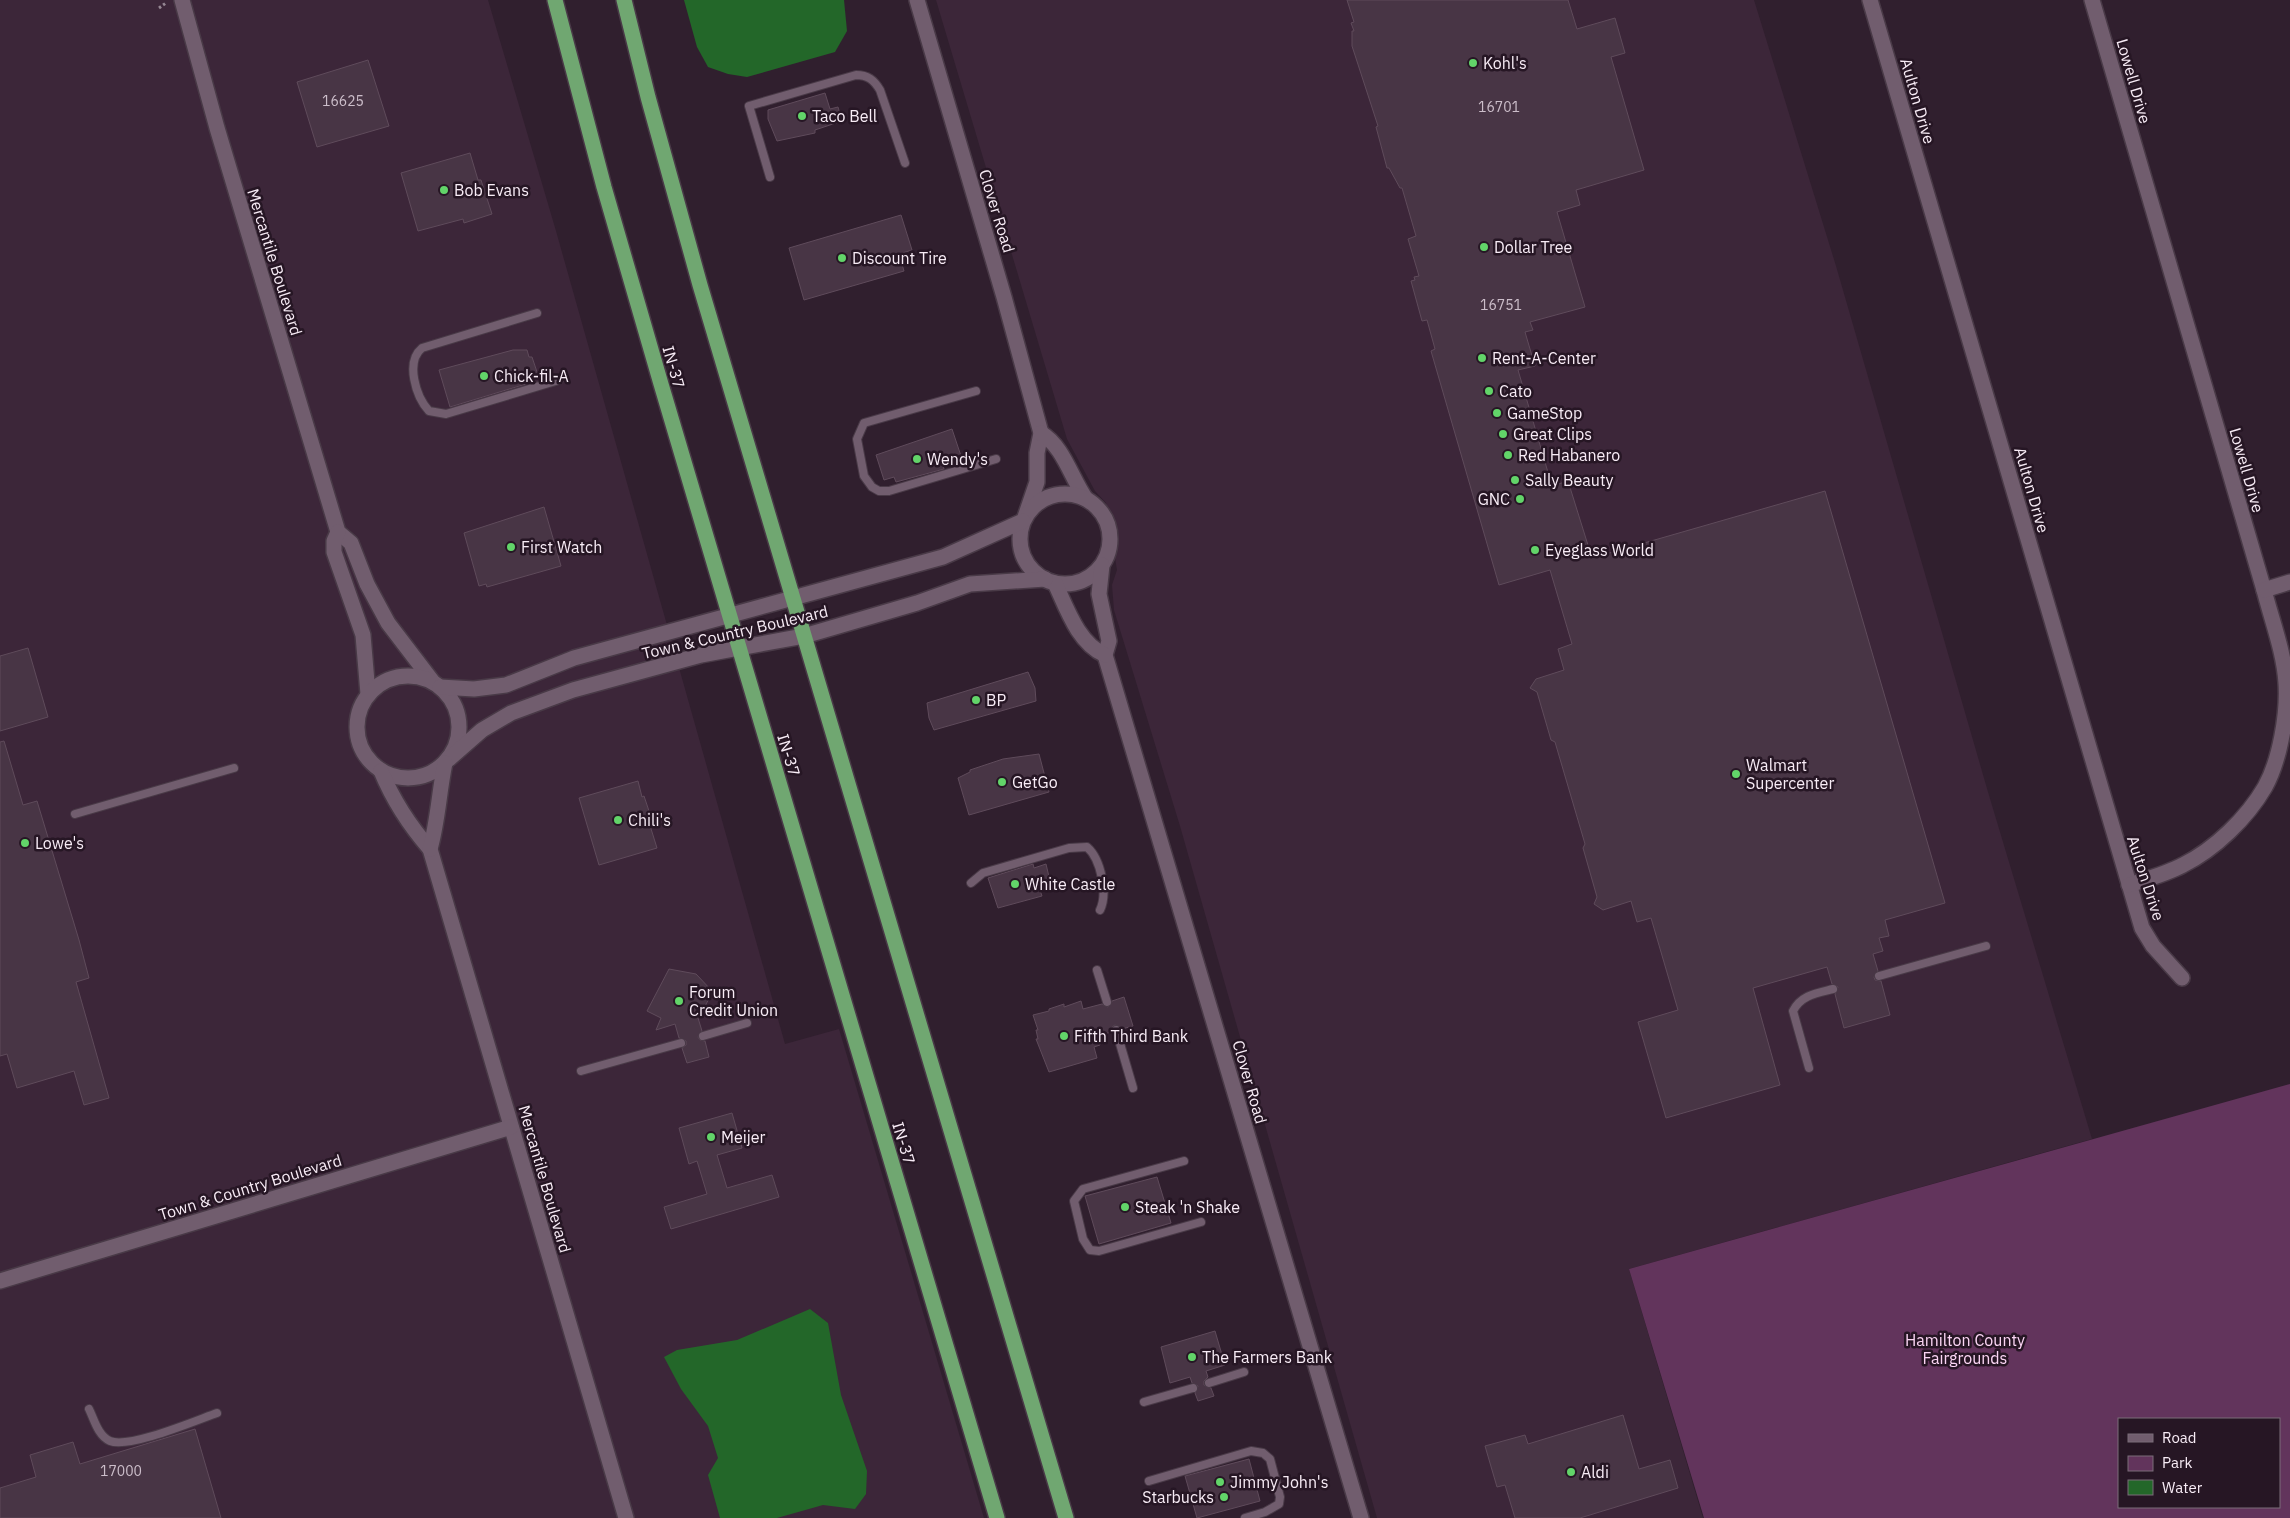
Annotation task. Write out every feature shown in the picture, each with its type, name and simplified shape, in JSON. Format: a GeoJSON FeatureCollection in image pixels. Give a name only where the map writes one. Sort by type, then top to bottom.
{"type":"FeatureCollection","features":[{"type":"Feature","properties":{"kind":"highway","name":"IN-37"},"geometry":{"type":"LineString","coordinates":[[555,0],[604,187],[998,1518]]}},
{"type":"Feature","properties":{"kind":"highway"},"geometry":{"type":"LineString","coordinates":[[624,0],[648,97],[700,285],[1066,1518]]}},
{"type":"Feature","properties":{"kind":"street","name":"Mercantile Boulevard"},"geometry":{"type":"LineString","coordinates":[[182,0],[217,128],[338,532],[351,543],[367,584],[388,623],[437,684]]}},
{"type":"Feature","properties":{"kind":"street","name":"Clover Road"},"geometry":{"type":"LineString","coordinates":[[916,0],[1041,433],[1037,453],[1037,482],[1024,519]]}},
{"type":"Feature","properties":{"kind":"street","name":"Aulton Drive"},"geometry":{"type":"LineString","coordinates":[[1870,0],[2142,928],[2153,946],[2182,978]]}},
{"type":"Feature","properties":{"kind":"street","name":"Lowell Drive"},"geometry":{"type":"LineString","coordinates":[[2092,0],[2264,590],[2282,656],[2286,684],[2285,720],[2265,786],[2237,823],[2202,854],[2167,873],[2129,885]]}},
{"type":"Feature","properties":{"kind":"street"},"geometry":{"type":"LineString","coordinates":[[1041,433],[1052,440],[1076,485],[1086,499],[1100,510],[1107,523],[1110,537],[1108,552],[1102,565],[1094,573],[1081,581],[1065,584],[1050,581],[1033,572],[1025,561],[1020,548],[1020,535],[1024,519],[1034,506],[1046,498],[1059,494],[1073,494],[1086,499]]}},
{"type":"Feature","properties":{"kind":"street","name":"Town & Country Boulevard"},"geometry":{"type":"LineString","coordinates":[[437,684],[474,689],[506,685],[574,658],[943,557],[1024,519]]}},
{"type":"Feature","properties":{"kind":"street","name":"Mercantile Boulevard"},"geometry":{"type":"LineString","coordinates":[[338,532],[334,541],[334,552],[362,635],[368,694]]}},
{"type":"Feature","properties":{"kind":"street","name":"Clover Road"},"geometry":{"type":"LineString","coordinates":[[1102,565],[1099,594],[1109,641],[1106,655],[1362,1518]]}},
{"type":"Feature","properties":{"kind":"street","name":"Town & Country Boulevard"},"geometry":{"type":"LineString","coordinates":[[447,761],[482,730],[511,713],[539,702],[701,655],[804,636],[917,603],[970,584],[1050,581]]}},
{"type":"Feature","properties":{"kind":"street"},"geometry":{"type":"LineString","coordinates":[[1050,581],[1085,640],[1093,649],[1106,655]]}},
{"type":"Feature","properties":{"kind":"street"},"geometry":{"type":"LineString","coordinates":[[2264,590],[2290,582]]}},
{"type":"Feature","properties":{"kind":"street"},"geometry":{"type":"LineString","coordinates":[[430,849],[436,827],[438,793],[447,761],[458,739],[459,717],[454,703],[437,684],[419,677],[403,676],[388,680],[368,694],[358,716],[358,734],[363,751],[382,770],[397,777],[414,778],[431,773],[447,761]]}},
{"type":"Feature","properties":{"kind":"street","name":"Mercantile Boulevard"},"geometry":{"type":"LineString","coordinates":[[382,770],[392,797],[430,849],[626,1518]]}},
{"type":"Feature","properties":{"kind":"street","name":"Town & Country Boulevard"},"geometry":{"type":"LineString","coordinates":[[0,1281],[511,1127]]}},
{"type":"Feature","properties":{"kind":"lane"},"geometry":{"type":"LineString","coordinates":[[770,177],[749,106],[856,75],[865,75],[875,82],[880,90],[905,163]]}},
{"type":"Feature","properties":{"kind":"lane"},"geometry":{"type":"LineString","coordinates":[[537,313],[422,348],[416,353],[413,362],[422,404],[429,412],[446,414],[559,380]]}},
{"type":"Feature","properties":{"kind":"lane"},"geometry":{"type":"LineString","coordinates":[[976,391],[864,423],[857,439],[864,476],[872,487],[879,491],[889,490],[996,459]]}},
{"type":"Feature","properties":{"kind":"lane"},"geometry":{"type":"LineString","coordinates":[[75,814],[234,768]]}},
{"type":"Feature","properties":{"kind":"lane"},"geometry":{"type":"LineString","coordinates":[[971,884],[983,873],[1069,848],[1087,847],[1094,855],[1105,892],[1100,910]]}},
{"type":"Feature","properties":{"kind":"lane"},"geometry":{"type":"LineString","coordinates":[[1879,976],[1986,946]]}},
{"type":"Feature","properties":{"kind":"lane"},"geometry":{"type":"LineString","coordinates":[[1097,970],[1107,1002]]}},
{"type":"Feature","properties":{"kind":"lane"},"geometry":{"type":"LineString","coordinates":[[1809,1068],[1793,1012],[1797,1004],[1804,998],[1833,989]]}},
{"type":"Feature","properties":{"kind":"lane"},"geometry":{"type":"LineString","coordinates":[[703,1036],[747,1023]]}},
{"type":"Feature","properties":{"kind":"lane"},"geometry":{"type":"LineString","coordinates":[[1116,1030],[1134,1088]]}},
{"type":"Feature","properties":{"kind":"lane"},"geometry":{"type":"LineString","coordinates":[[581,1071],[681,1043]]}},
{"type":"Feature","properties":{"kind":"lane"},"geometry":{"type":"LineString","coordinates":[[1184,1161],[1083,1190],[1074,1201],[1083,1240],[1090,1250],[1099,1251],[1201,1222]]}},
{"type":"Feature","properties":{"kind":"lane"},"geometry":{"type":"LineString","coordinates":[[1209,1382],[1244,1372]]}},
{"type":"Feature","properties":{"kind":"lane"},"geometry":{"type":"LineString","coordinates":[[1144,1402],[1193,1388]]}},
{"type":"Feature","properties":{"kind":"lane"},"geometry":{"type":"LineString","coordinates":[[89,1409],[103,1435],[110,1441],[120,1442],[143,1438],[217,1413]]}},
{"type":"Feature","properties":{"kind":"lane"},"geometry":{"type":"LineString","coordinates":[[1148,1481],[1251,1451],[1258,1451],[1270,1459],[1280,1497],[1279,1504],[1265,1512],[1245,1518]]}},
{"type":"Feature","properties":{"kind":"shaded area"},"geometry":{"type":"Polygon","coordinates":[[[0,0],[488,0],[556,231],[785,1044],[839,1029],[984,1518],[0,1518],[0,0]]]}},
{"type":"Feature","properties":{"kind":"shaded area"},"geometry":{"type":"Polygon","coordinates":[[[936,0],[1754,0],[1836,266],[1988,792],[2092,1139],[1629,1269],[1703,1518],[1377,1518],[1180,826],[1114,610],[1112,585],[1117,570],[1106,503],[1095,491],[1067,439],[936,0]]]}},
{"type":"Feature","properties":{"kind":"green space","name":"Hamilton County Fairgrounds"},"geometry":{"type":"Polygon","coordinates":[[[2290,1084],[2290,1518],[1704,1518],[1629,1269],[2290,1084]]]}},
{"type":"Feature","properties":{"kind":"water"},"geometry":{"type":"Polygon","coordinates":[[[684,0],[844,0],[847,31],[835,52],[747,77],[728,74],[708,67],[697,47],[684,0]]]}},
{"type":"Feature","properties":{"kind":"water"},"geometry":{"type":"Polygon","coordinates":[[[810,1309],[828,1323],[841,1395],[867,1471],[866,1494],[855,1509],[823,1505],[777,1518],[720,1518],[708,1475],[718,1458],[708,1426],[681,1389],[664,1357],[677,1350],[737,1340],[810,1309]]]}},
{"type":"Feature","properties":{"kind":"building","name":"Walmart Supercenter"},"geometry":{"type":"Polygon","coordinates":[[[1347,0],[1568,0],[1577,29],[1615,18],[1625,53],[1611,57],[1644,170],[1576,190],[1580,205],[1557,212],[1585,307],[1530,322],[1533,330],[1525,332],[1535,366],[1518,370],[1552,486],[1568,481],[1592,558],[1825,491],[1945,903],[1885,920],[1889,936],[1879,938],[1883,951],[1873,954],[1878,971],[1874,977],[1875,980],[1881,981],[1890,1015],[1844,1028],[1835,994],[1838,987],[1832,984],[1827,967],[1753,988],[1780,1085],[1666,1118],[1638,1022],[1678,1010],[1651,918],[1637,922],[1631,901],[1603,910],[1594,904],[1597,897],[1583,848],[1585,844],[1555,742],[1551,740],[1537,692],[1530,688],[1536,679],[1564,670],[1558,649],[1572,644],[1550,570],[1499,585],[1431,351],[1435,349],[1427,320],[1422,321],[1411,281],[1415,280],[1414,277],[1419,276],[1408,239],[1416,236],[1402,188],[1400,188],[1389,168],[1387,168],[1376,127],[1378,126],[1352,46],[1352,31],[1354,31],[1351,23],[1354,22],[1347,0]]]}},
{"type":"Feature","properties":{"kind":"building"},"geometry":{"type":"Polygon","coordinates":[[[368,60],[389,126],[317,147],[297,82],[368,60]]]}},
{"type":"Feature","properties":{"kind":"building"},"geometry":{"type":"Polygon","coordinates":[[[825,93],[830,109],[838,107],[842,121],[815,130],[815,133],[777,141],[768,119],[768,110],[825,93]]]}},
{"type":"Feature","properties":{"kind":"building"},"geometry":{"type":"Polygon","coordinates":[[[470,153],[478,180],[481,180],[492,214],[464,223],[463,219],[418,231],[401,173],[470,153]]]}},
{"type":"Feature","properties":{"kind":"building"},"geometry":{"type":"Polygon","coordinates":[[[901,215],[912,250],[899,254],[904,271],[804,300],[789,248],[901,215]]]}},
{"type":"Feature","properties":{"kind":"building"},"geometry":{"type":"Polygon","coordinates":[[[513,350],[527,350],[529,357],[532,357],[538,375],[526,384],[450,407],[439,370],[513,350]]]}},
{"type":"Feature","properties":{"kind":"building"},"geometry":{"type":"Polygon","coordinates":[[[952,429],[962,459],[943,465],[944,469],[896,482],[894,477],[884,480],[876,455],[952,429]]]}},
{"type":"Feature","properties":{"kind":"building"},"geometry":{"type":"Polygon","coordinates":[[[544,507],[561,566],[487,587],[486,584],[479,586],[464,533],[544,507]]]}},
{"type":"Feature","properties":{"kind":"building"},"geometry":{"type":"Polygon","coordinates":[[[28,648],[48,717],[0,731],[0,656],[28,648]]]}},
{"type":"Feature","properties":{"kind":"building"},"geometry":{"type":"Polygon","coordinates":[[[1028,672],[1035,688],[1036,701],[934,730],[929,718],[927,703],[1028,672]]]}},
{"type":"Feature","properties":{"kind":"building","name":"Lowe's"},"geometry":{"type":"Polygon","coordinates":[[[4,741],[23,805],[37,801],[89,978],[76,982],[109,1098],[84,1105],[74,1071],[17,1088],[7,1054],[0,1056],[0,742],[4,741]]]}},
{"type":"Feature","properties":{"kind":"building"},"geometry":{"type":"Polygon","coordinates":[[[1039,754],[1049,792],[969,815],[958,778],[970,772],[970,770],[1003,759],[1039,754]]]}},
{"type":"Feature","properties":{"kind":"building"},"geometry":{"type":"Polygon","coordinates":[[[638,781],[642,797],[644,796],[649,811],[650,816],[647,816],[657,848],[599,865],[579,798],[638,781]]]}},
{"type":"Feature","properties":{"kind":"building"},"geometry":{"type":"Polygon","coordinates":[[[1033,864],[1034,868],[1046,864],[1050,881],[1038,884],[1042,896],[998,908],[988,878],[1033,864]]]}},
{"type":"Feature","properties":{"kind":"building"},"geometry":{"type":"Polygon","coordinates":[[[669,969],[696,974],[713,992],[698,1018],[702,1031],[698,1037],[700,1040],[705,1041],[709,1057],[687,1063],[682,1048],[686,1045],[686,1041],[679,1038],[675,1024],[656,1030],[661,1018],[647,1011],[669,969]]]}},
{"type":"Feature","properties":{"kind":"building"},"geometry":{"type":"Polygon","coordinates":[[[1124,997],[1133,1026],[1122,1029],[1115,1025],[1112,1027],[1111,1032],[1098,1036],[1100,1045],[1094,1047],[1097,1058],[1049,1072],[1036,1039],[1038,1039],[1036,1030],[1038,1030],[1033,1015],[1049,1011],[1049,1009],[1064,1004],[1064,1007],[1081,1001],[1083,1009],[1102,1004],[1108,1007],[1112,1001],[1124,997]]]}},
{"type":"Feature","properties":{"kind":"building"},"geometry":{"type":"Polygon","coordinates":[[[732,1113],[742,1148],[717,1155],[727,1188],[772,1175],[779,1197],[671,1229],[664,1207],[707,1194],[697,1161],[689,1164],[679,1128],[732,1113]]]}},
{"type":"Feature","properties":{"kind":"building"},"geometry":{"type":"Polygon","coordinates":[[[1157,1177],[1171,1223],[1099,1244],[1085,1196],[1157,1177]]]}},
{"type":"Feature","properties":{"kind":"building"},"geometry":{"type":"Polygon","coordinates":[[[1215,1331],[1225,1365],[1206,1371],[1208,1377],[1204,1381],[1204,1385],[1211,1388],[1214,1396],[1198,1401],[1195,1393],[1198,1386],[1192,1383],[1190,1377],[1170,1383],[1161,1347],[1215,1331]]]}},
{"type":"Feature","properties":{"kind":"building"},"geometry":{"type":"Polygon","coordinates":[[[1623,1415],[1639,1469],[1670,1460],[1678,1488],[1580,1518],[1515,1518],[1505,1485],[1497,1487],[1485,1446],[1525,1435],[1528,1444],[1623,1415]]]}},
{"type":"Feature","properties":{"kind":"building"},"geometry":{"type":"Polygon","coordinates":[[[195,1429],[221,1518],[0,1518],[0,1488],[36,1477],[30,1455],[73,1442],[80,1464],[195,1429]]]}},
{"type":"Feature","properties":{"kind":"building"},"geometry":{"type":"Polygon","coordinates":[[[1249,1459],[1260,1501],[1197,1518],[1185,1476],[1249,1459]]]}},
{"type":"Feature","properties":{"kind":"place","name":"Kohl's"},"geometry":{"type":"Point","coordinates":[1473,63]}},
{"type":"Feature","properties":{"kind":"place","name":"Taco Bell"},"geometry":{"type":"Point","coordinates":[802,116]}},
{"type":"Feature","properties":{"kind":"place","name":"Bob Evans"},"geometry":{"type":"Point","coordinates":[444,190]}},
{"type":"Feature","properties":{"kind":"place","name":"Dollar Tree"},"geometry":{"type":"Point","coordinates":[1484,247]}},
{"type":"Feature","properties":{"kind":"place","name":"Discount Tire"},"geometry":{"type":"Point","coordinates":[842,258]}},
{"type":"Feature","properties":{"kind":"place","name":"Rent-A-Center"},"geometry":{"type":"Point","coordinates":[1482,358]}},
{"type":"Feature","properties":{"kind":"place","name":"Chick-fil-A"},"geometry":{"type":"Point","coordinates":[484,376]}},
{"type":"Feature","properties":{"kind":"place","name":"Cato"},"geometry":{"type":"Point","coordinates":[1489,391]}},
{"type":"Feature","properties":{"kind":"place","name":"GameStop"},"geometry":{"type":"Point","coordinates":[1497,413]}},
{"type":"Feature","properties":{"kind":"place","name":"Great Clips"},"geometry":{"type":"Point","coordinates":[1503,434]}},
{"type":"Feature","properties":{"kind":"place","name":"Red Habanero"},"geometry":{"type":"Point","coordinates":[1508,455]}},
{"type":"Feature","properties":{"kind":"place","name":"Wendy's"},"geometry":{"type":"Point","coordinates":[917,459]}},
{"type":"Feature","properties":{"kind":"place","name":"Sally Beauty"},"geometry":{"type":"Point","coordinates":[1515,480]}},
{"type":"Feature","properties":{"kind":"place","name":"GNC"},"geometry":{"type":"Point","coordinates":[1520,499]}},
{"type":"Feature","properties":{"kind":"place","name":"First Watch"},"geometry":{"type":"Point","coordinates":[511,547]}},
{"type":"Feature","properties":{"kind":"place","name":"Eyeglass World"},"geometry":{"type":"Point","coordinates":[1535,550]}},
{"type":"Feature","properties":{"kind":"place","name":"BP"},"geometry":{"type":"Point","coordinates":[976,700]}},
{"type":"Feature","properties":{"kind":"place","name":"Walmart Supercenter"},"geometry":{"type":"Point","coordinates":[1736,774]}},
{"type":"Feature","properties":{"kind":"place","name":"GetGo"},"geometry":{"type":"Point","coordinates":[1002,782]}},
{"type":"Feature","properties":{"kind":"place","name":"Chili's"},"geometry":{"type":"Point","coordinates":[618,820]}},
{"type":"Feature","properties":{"kind":"place","name":"Lowe's"},"geometry":{"type":"Point","coordinates":[25,843]}},
{"type":"Feature","properties":{"kind":"place","name":"White Castle"},"geometry":{"type":"Point","coordinates":[1015,884]}},
{"type":"Feature","properties":{"kind":"place","name":"Forum Credit Union"},"geometry":{"type":"Point","coordinates":[679,1001]}},
{"type":"Feature","properties":{"kind":"place","name":"Fifth Third Bank"},"geometry":{"type":"Point","coordinates":[1064,1036]}},
{"type":"Feature","properties":{"kind":"place","name":"Meijer"},"geometry":{"type":"Point","coordinates":[711,1137]}},
{"type":"Feature","properties":{"kind":"place","name":"Steak 'n Shake"},"geometry":{"type":"Point","coordinates":[1125,1207]}},
{"type":"Feature","properties":{"kind":"place","name":"The Farmers Bank"},"geometry":{"type":"Point","coordinates":[1192,1357]}},
{"type":"Feature","properties":{"kind":"place","name":"Aldi"},"geometry":{"type":"Point","coordinates":[1571,1472]}},
{"type":"Feature","properties":{"kind":"place","name":"Jimmy John's"},"geometry":{"type":"Point","coordinates":[1220,1482]}},
{"type":"Feature","properties":{"kind":"place","name":"Starbucks"},"geometry":{"type":"Point","coordinates":[1224,1497]}}]}
